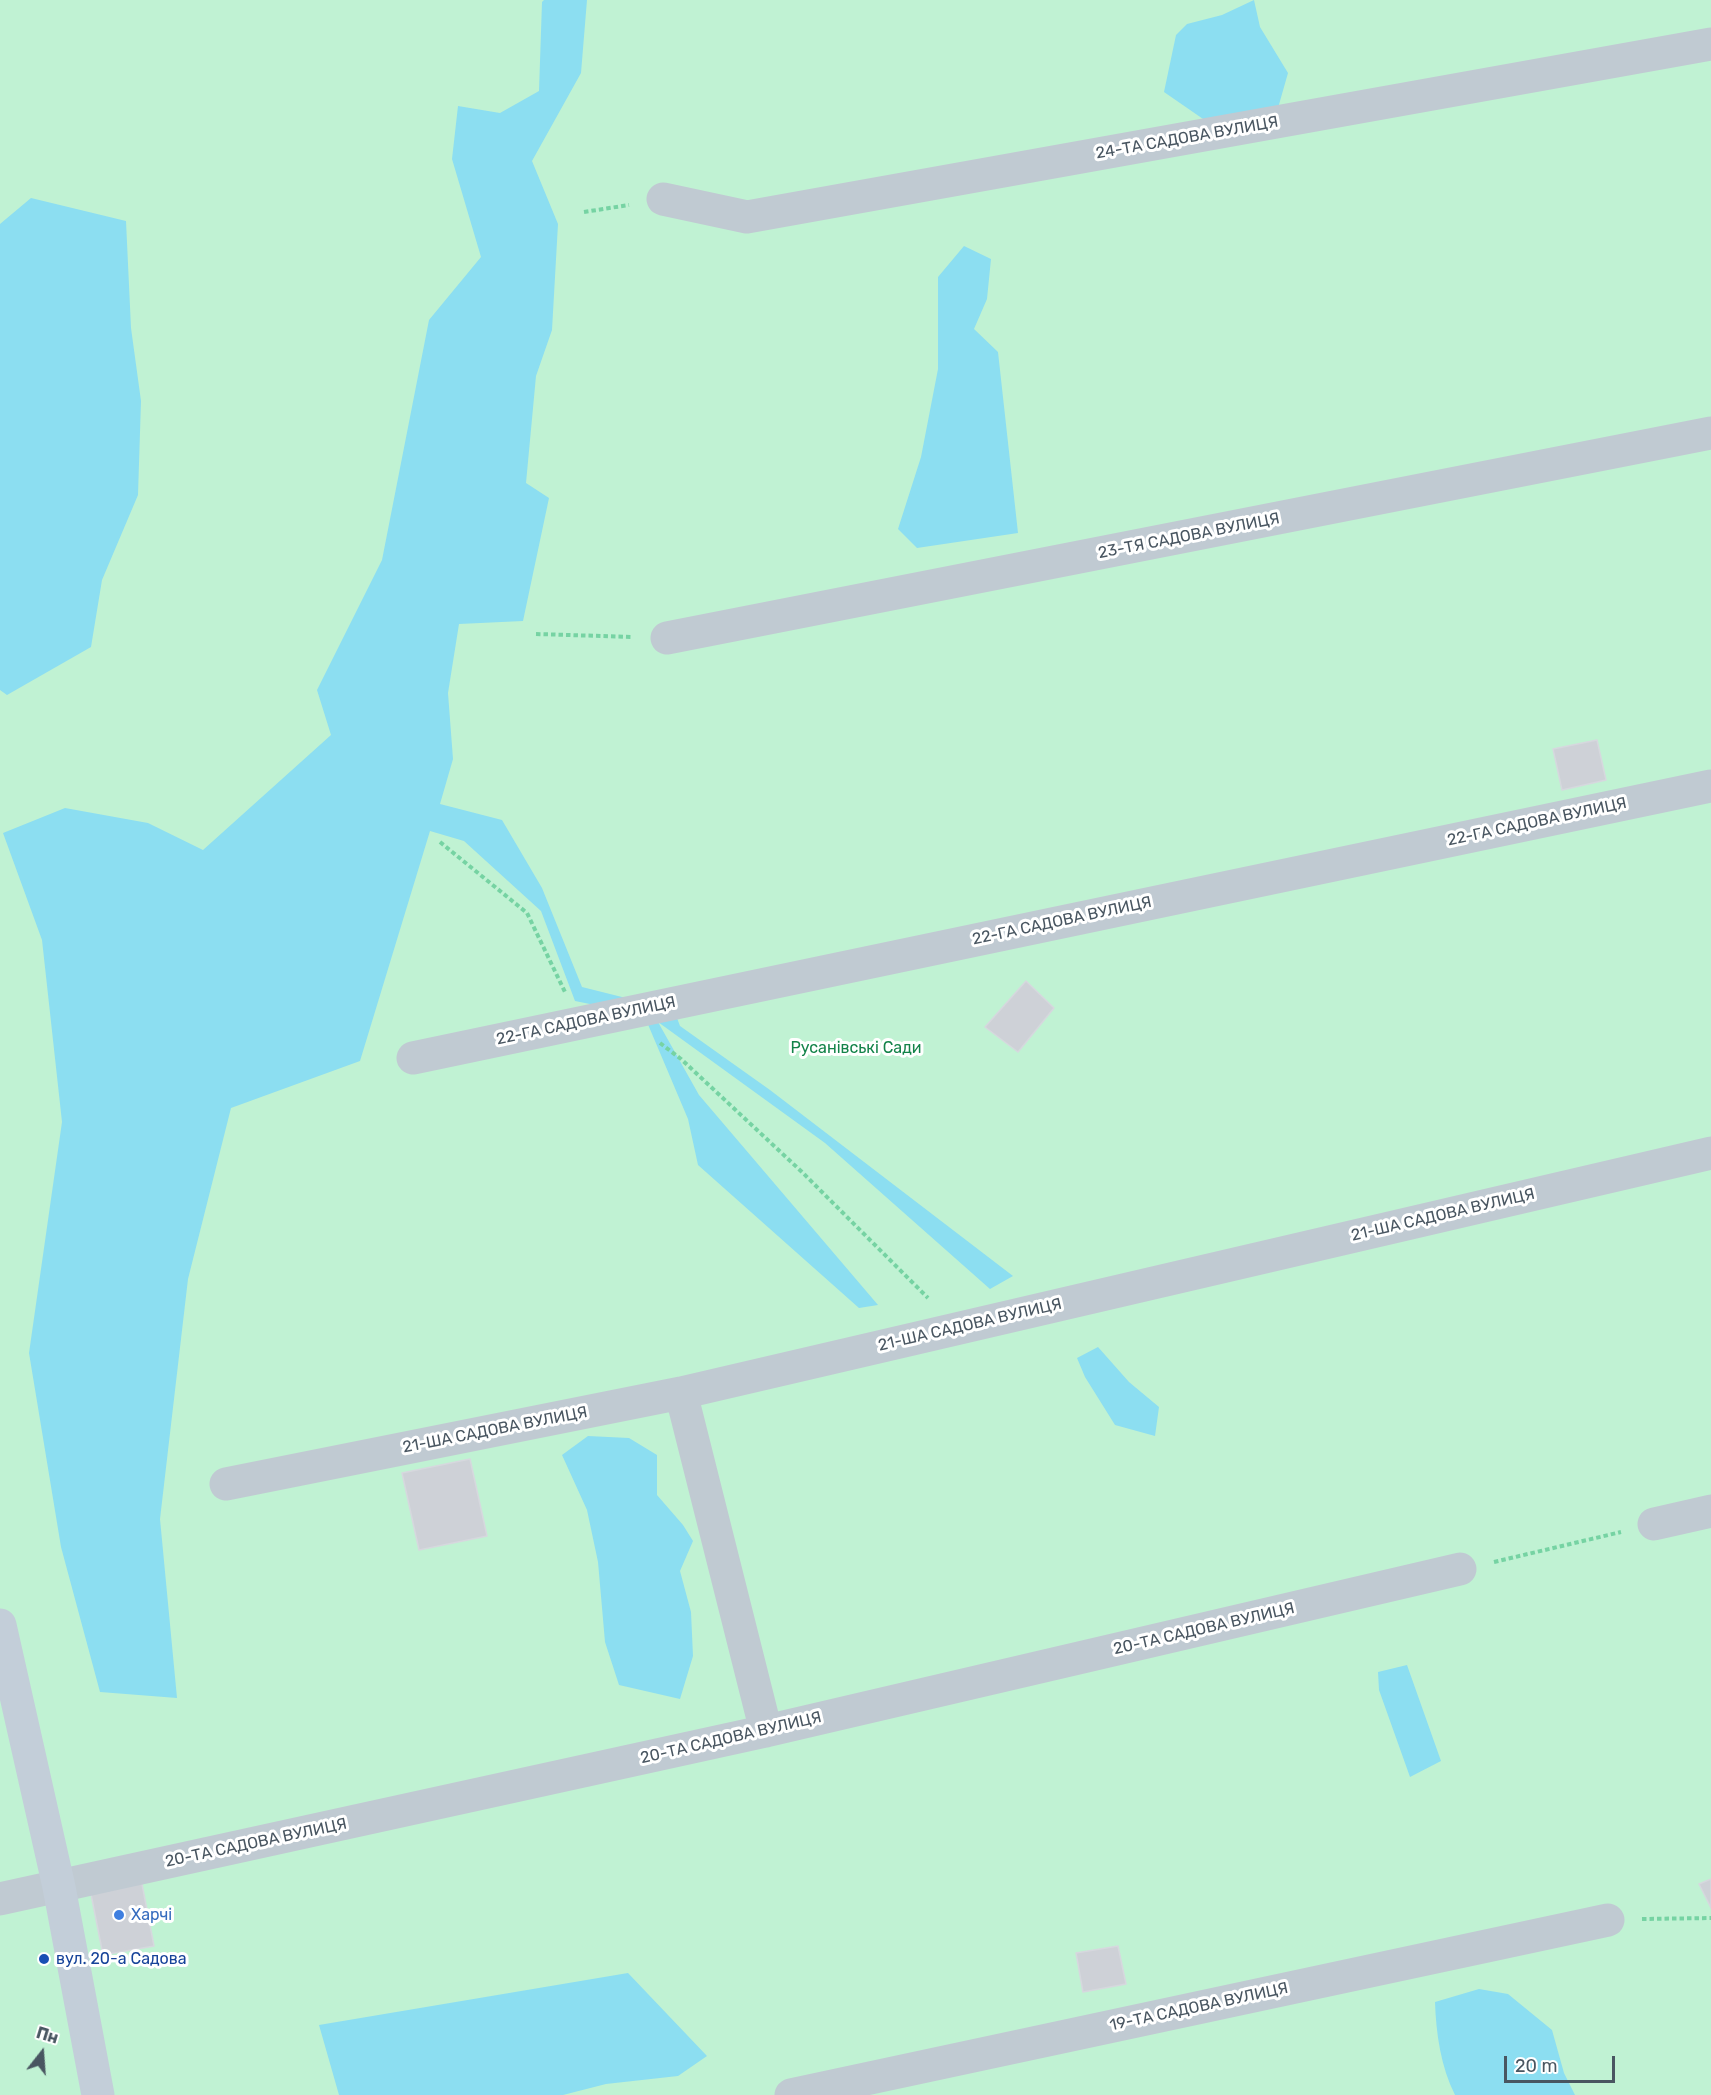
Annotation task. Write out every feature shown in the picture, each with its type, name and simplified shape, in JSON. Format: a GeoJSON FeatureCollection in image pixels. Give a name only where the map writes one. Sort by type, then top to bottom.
{"type":"FeatureCollection","features":[{"type":"Feature","properties":{"kind":"main road"},"geometry":{"type":"LineString","coordinates":[[0,1625],[59,1887],[98,2095]]}},
{"type":"Feature","properties":{"kind":"street","name":"24-ТА САДОВА ВУЛИЦЯ"},"geometry":{"type":"LineString","coordinates":[[663,199],[747,217],[1711,44]]}},
{"type":"Feature","properties":{"kind":"street","name":"23-ТЯ САДОВА ВУЛИЦЯ"},"geometry":{"type":"LineString","coordinates":[[667,638],[1711,433]]}},
{"type":"Feature","properties":{"kind":"street","name":"22-ГА САДОВА ВУЛИЦЯ"},"geometry":{"type":"LineString","coordinates":[[413,1058],[1711,786]]}},
{"type":"Feature","properties":{"kind":"street","name":"21-ША САДОВА ВУЛИЦЯ"},"geometry":{"type":"LineString","coordinates":[[226,1484],[681,1393],[1711,1153]]}},
{"type":"Feature","properties":{"kind":"street"},"geometry":{"type":"LineString","coordinates":[[681,1393],[766,1731]]}},
{"type":"Feature","properties":{"kind":"street"},"geometry":{"type":"LineString","coordinates":[[1654,1524],[1711,1511]]}},
{"type":"Feature","properties":{"kind":"street","name":"20-ТА САДОВА ВУЛИЦЯ"},"geometry":{"type":"LineString","coordinates":[[0,1899],[766,1731],[1460,1569]]}},
{"type":"Feature","properties":{"kind":"street","name":"19-ТА САДОВА ВУЛИЦЯ"},"geometry":{"type":"LineString","coordinates":[[791,2095],[1608,1920]]}},
{"type":"Feature","properties":{"kind":"path"},"geometry":{"type":"LineString","coordinates":[[584,212],[663,199]]}},
{"type":"Feature","properties":{"kind":"path"},"geometry":{"type":"LineString","coordinates":[[536,634],[667,638]]}},
{"type":"Feature","properties":{"kind":"path"},"geometry":{"type":"LineString","coordinates":[[440,842],[527,913],[580,1022]]}},
{"type":"Feature","properties":{"kind":"path"},"geometry":{"type":"LineString","coordinates":[[659,1042],[681,1059],[802,1172],[958,1328]]}},
{"type":"Feature","properties":{"kind":"path"},"geometry":{"type":"LineString","coordinates":[[1526,1555],[1598,1538]]}},
{"type":"Feature","properties":{"kind":"path"},"geometry":{"type":"LineString","coordinates":[[1608,1920],[1711,1918]]}},
{"type":"Feature","properties":{"kind":"green space","name":"Русанівські Сади"},"geometry":{"type":"Polygon","coordinates":[[[0,0],[1711,0],[1711,2095],[0,2095],[0,0]]]}},
{"type":"Feature","properties":{"kind":"water"},"geometry":{"type":"Polygon","coordinates":[[[544,0],[587,0],[581,73],[532,161],[558,224],[552,330],[536,376],[526,483],[549,498],[523,621],[459,624],[448,693],[453,759],[440,804],[502,820],[542,888],[582,987],[674,1010],[680,1026],[770,1090],[1013,1276],[990,1289],[825,1143],[658,1022],[699,1095],[878,1305],[859,1308],[698,1165],[688,1119],[644,1015],[575,1001],[541,911],[464,841],[430,831],[360,1061],[231,1108],[188,1279],[160,1519],[177,1698],[100,1692],[61,1547],[29,1353],[62,1122],[42,940],[3,833],[65,808],[148,823],[203,850],[331,735],[317,690],[382,560],[429,320],[481,257],[452,159],[458,106],[500,113],[539,91],[542,2],[544,0]]]}},
{"type":"Feature","properties":{"kind":"water"},"geometry":{"type":"Polygon","coordinates":[[[1254,0],[1260,27],[1288,73],[1274,122],[1206,121],[1164,92],[1176,35],[1187,24],[1222,15],[1254,0]]]}},
{"type":"Feature","properties":{"kind":"water"},"geometry":{"type":"Polygon","coordinates":[[[31,198],[126,221],[131,328],[141,401],[138,495],[102,580],[91,647],[7,695],[0,690],[0,224],[31,198]]]}},
{"type":"Feature","properties":{"kind":"water"},"geometry":{"type":"Polygon","coordinates":[[[964,246],[991,259],[987,299],[974,329],[998,352],[1018,533],[917,548],[898,529],[921,457],[938,369],[938,277],[964,246]]]}},
{"type":"Feature","properties":{"kind":"water"},"geometry":{"type":"Polygon","coordinates":[[[1098,1347],[1129,1382],[1159,1407],[1155,1436],[1115,1425],[1085,1377],[1077,1358],[1098,1347]]]}},
{"type":"Feature","properties":{"kind":"water"},"geometry":{"type":"Polygon","coordinates":[[[588,1436],[629,1438],[657,1455],[657,1495],[683,1525],[693,1541],[680,1571],[691,1612],[693,1656],[680,1699],[619,1685],[605,1642],[598,1562],[587,1510],[562,1455],[588,1436]]]}},
{"type":"Feature","properties":{"kind":"water"},"geometry":{"type":"Polygon","coordinates":[[[1407,1665],[1441,1761],[1410,1777],[1379,1690],[1378,1672],[1407,1665]]]}},
{"type":"Feature","properties":{"kind":"water"},"geometry":{"type":"Polygon","coordinates":[[[628,1973],[707,2056],[678,2076],[606,2084],[563,2095],[339,2095],[319,2025],[628,1973]]]}},
{"type":"Feature","properties":{"kind":"water"},"geometry":{"type":"Polygon","coordinates":[[[1479,1989],[1508,1994],[1552,2030],[1564,2073],[1575,2095],[1455,2095],[1440,2050],[1435,2002],[1479,1989]]]}},
{"type":"Feature","properties":{"kind":"building"},"geometry":{"type":"Polygon","coordinates":[[[1597,740],[1606,780],[1562,790],[1553,749],[1597,740]]]}},
{"type":"Feature","properties":{"kind":"building"},"geometry":{"type":"Polygon","coordinates":[[[1026,981],[1054,1008],[1018,1052],[985,1027],[1026,981]]]}},
{"type":"Feature","properties":{"kind":"building"},"geometry":{"type":"Polygon","coordinates":[[[470,1459],[487,1536],[419,1550],[402,1473],[470,1459]]]}},
{"type":"Feature","properties":{"kind":"building"},"geometry":{"type":"Polygon","coordinates":[[[141,1879],[154,1946],[103,1955],[90,1889],[141,1879]]]}},
{"type":"Feature","properties":{"kind":"building"},"geometry":{"type":"Polygon","coordinates":[[[1711,1879],[1711,1908],[1699,1884],[1711,1879]]]}},
{"type":"Feature","properties":{"kind":"building"},"geometry":{"type":"Polygon","coordinates":[[[1118,1946],[1126,1984],[1083,1992],[1076,1953],[1118,1946]]]}},
{"type":"Feature","properties":{"kind":"place","name":"Харчі"},"geometry":{"type":"Point","coordinates":[119,1915]}},
{"type":"Feature","properties":{"kind":"place","name":"вул. 20-а Садова"},"geometry":{"type":"Point","coordinates":[44,1959]}}]}
